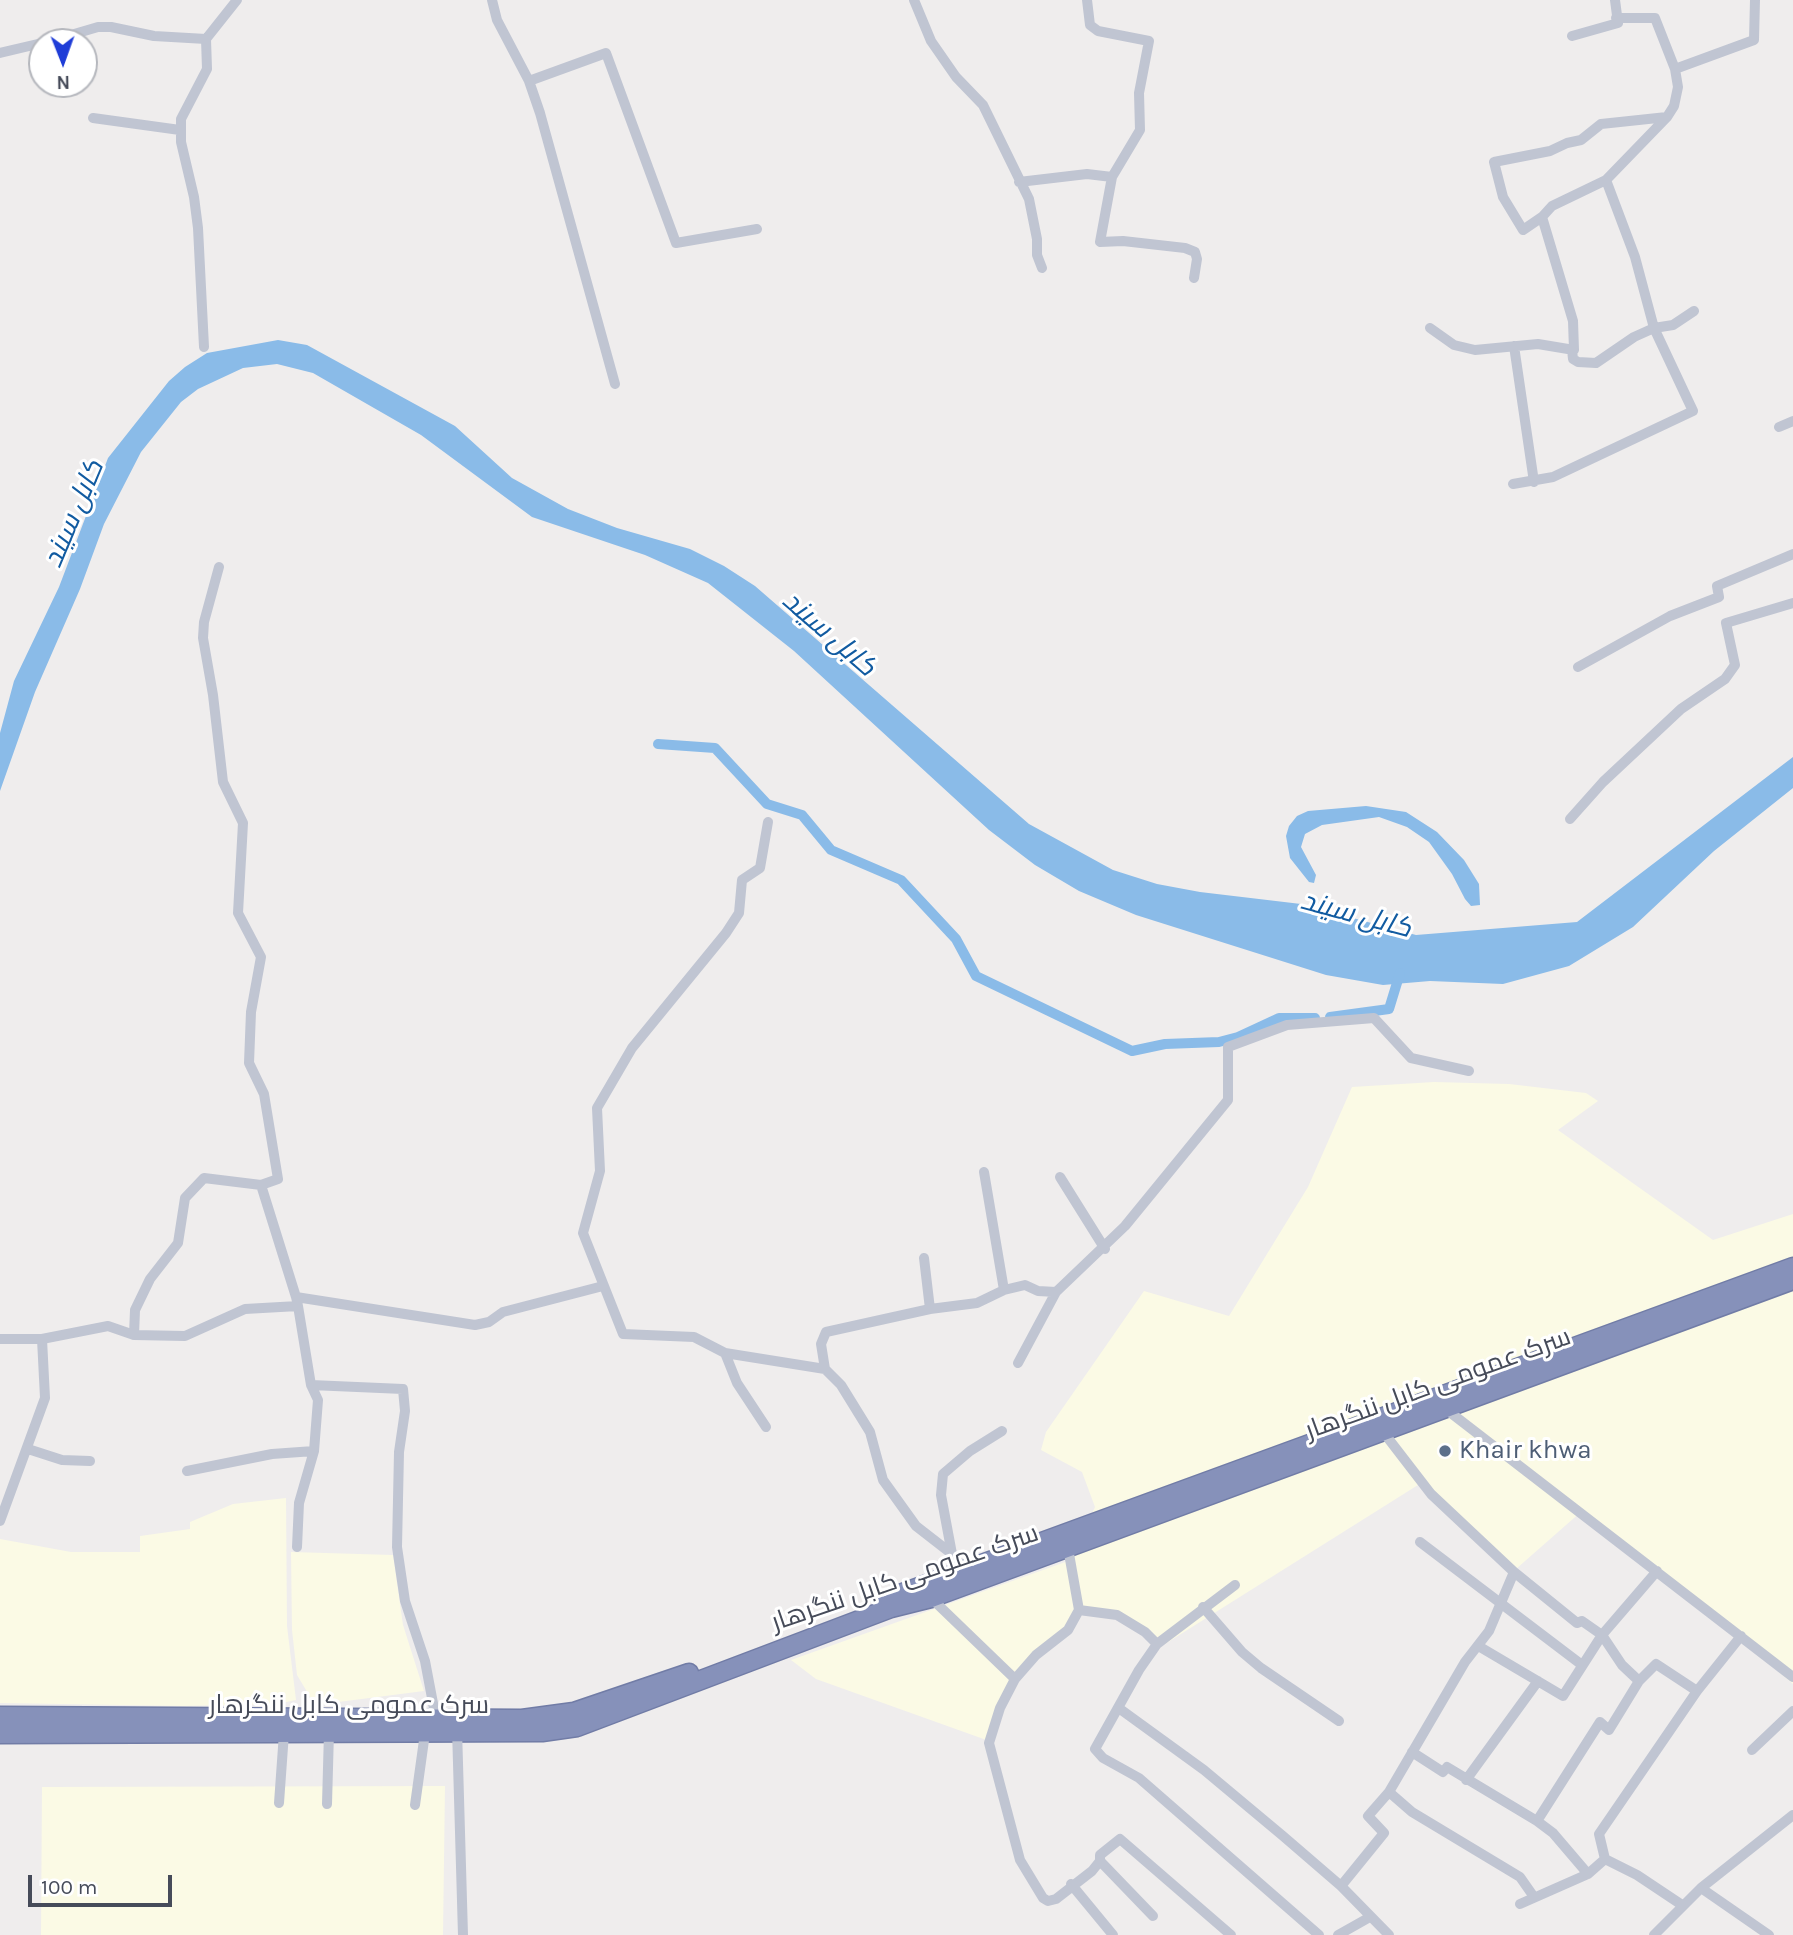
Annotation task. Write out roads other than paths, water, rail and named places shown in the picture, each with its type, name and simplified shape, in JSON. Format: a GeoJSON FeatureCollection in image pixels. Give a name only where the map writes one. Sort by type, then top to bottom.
{"type":"FeatureCollection","features":[{"type":"Feature","properties":{"kind":"highway","name":"سرک عمومی کابل ننگرهار"},"geometry":{"type":"LineString","coordinates":[[457,1726],[574,1712],[685,1675],[1793,1267]]}},
{"type":"Feature","properties":{"kind":"highway","name":"سرک عمومی کابل ننگرهار"},"geometry":{"type":"LineString","coordinates":[[0,1716],[457,1726],[542,1732],[577,1727],[891,1608],[931,1598],[1447,1410],[1793,1280]]}},
{"type":"Feature","properties":{"kind":"highway","name":"سرک عمومی کابل ننگرهار"},"geometry":{"type":"LineString","coordinates":[[0,1734],[329,1732],[430,1726]]}},
{"type":"Feature","properties":{"kind":"street"},"geometry":{"type":"LineString","coordinates":[[204,347],[197,217],[180,130],[185,109],[194,99],[207,69],[206,39],[237,0]]}},
{"type":"Feature","properties":{"kind":"street"},"geometry":{"type":"LineString","coordinates":[[492,0],[497,20],[529,81],[615,384]]}},
{"type":"Feature","properties":{"kind":"street"},"geometry":{"type":"LineString","coordinates":[[914,0],[930,41],[956,77],[983,105],[1029,200],[1037,239],[1037,255],[1042,268]]}},
{"type":"Feature","properties":{"kind":"street"},"geometry":{"type":"LineString","coordinates":[[1087,0],[1090,25],[1098,31],[1149,41],[1139,93],[1140,130],[1112,177],[1100,242],[1123,241],[1185,248],[1195,253],[1197,259],[1194,278]]}},
{"type":"Feature","properties":{"kind":"street"},"geometry":{"type":"LineString","coordinates":[[1572,36],[1618,23],[1615,0]]}},
{"type":"Feature","properties":{"kind":"street"},"geometry":{"type":"LineString","coordinates":[[1675,69],[1754,40],[1755,0]]}},
{"type":"Feature","properties":{"kind":"street"},"geometry":{"type":"LineString","coordinates":[[1616,18],[1655,18],[1675,69],[1678,87],[1674,106],[1667,117],[1606,180],[1552,206],[1523,230],[1503,197],[1494,162],[1550,151],[1581,140],[1601,124],[1667,117]]}},
{"type":"Feature","properties":{"kind":"street"},"geometry":{"type":"LineString","coordinates":[[95,28],[111,27],[154,36],[206,39]]}},
{"type":"Feature","properties":{"kind":"street"},"geometry":{"type":"LineString","coordinates":[[0,53],[28,47]]}},
{"type":"Feature","properties":{"kind":"street"},"geometry":{"type":"LineString","coordinates":[[529,81],[606,53],[676,243],[757,229]]}},
{"type":"Feature","properties":{"kind":"street"},"geometry":{"type":"LineString","coordinates":[[93,118],[180,130]]}},
{"type":"Feature","properties":{"kind":"street"},"geometry":{"type":"LineString","coordinates":[[1019,181],[1087,174],[1112,177]]}},
{"type":"Feature","properties":{"kind":"street"},"geometry":{"type":"LineString","coordinates":[[1513,484],[1553,477],[1612,447],[1691,414],[1693,407],[1654,328],[1635,257],[1606,180]]}},
{"type":"Feature","properties":{"kind":"street"},"geometry":{"type":"LineString","coordinates":[[1542,217],[1573,321],[1573,359],[1596,363],[1634,337],[1654,328],[1673,326],[1694,311]]}},
{"type":"Feature","properties":{"kind":"street"},"geometry":{"type":"LineString","coordinates":[[1430,328],[1454,345],[1475,350],[1538,344],[1572,350]]}},
{"type":"Feature","properties":{"kind":"street"},"geometry":{"type":"LineString","coordinates":[[1514,346],[1525,441],[1534,482]]}},
{"type":"Feature","properties":{"kind":"street"},"geometry":{"type":"LineString","coordinates":[[1787,424],[1793,435]]}},
{"type":"Feature","properties":{"kind":"street"},"geometry":{"type":"LineString","coordinates":[[1578,667],[1670,615],[1719,597],[1717,586],[1793,554]]}},
{"type":"Feature","properties":{"kind":"street"},"geometry":{"type":"LineString","coordinates":[[134,1335],[135,1310],[145,1290],[178,1243],[185,1198],[204,1178],[261,1185],[278,1179],[264,1094],[249,1063],[250,1012],[261,957],[238,913],[243,823],[223,782],[214,695],[203,638],[204,622],[219,567]]}},
{"type":"Feature","properties":{"kind":"street"},"geometry":{"type":"LineString","coordinates":[[1570,819],[1603,782],[1681,709],[1725,679],[1735,665],[1726,623],[1793,603]]}},
{"type":"Feature","properties":{"kind":"street"},"geometry":{"type":"LineString","coordinates":[[768,822],[760,868],[742,880],[739,913],[726,933],[632,1048],[597,1108],[600,1171],[583,1233],[623,1334],[694,1337],[725,1353],[825,1369],[841,1385],[870,1432],[883,1480],[916,1526],[952,1554],[965,1570]]}},
{"type":"Feature","properties":{"kind":"street"},"geometry":{"type":"LineString","coordinates":[[1018,1363],[1056,1292],[1105,1249],[1228,1100],[1228,1047],[1287,1025],[1374,1018],[1411,1058],[1469,1071]]}},
{"type":"Feature","properties":{"kind":"street"},"geometry":{"type":"LineString","coordinates":[[984,1172],[1004,1290]]}},
{"type":"Feature","properties":{"kind":"street"},"geometry":{"type":"LineString","coordinates":[[1060,1177],[1105,1249]]}},
{"type":"Feature","properties":{"kind":"street"},"geometry":{"type":"LineString","coordinates":[[261,1185],[297,1301],[311,1385],[318,1400],[314,1451],[299,1503],[297,1547]]}},
{"type":"Feature","properties":{"kind":"street"},"geometry":{"type":"LineString","coordinates":[[924,1258],[930,1309]]}},
{"type":"Feature","properties":{"kind":"street"},"geometry":{"type":"LineString","coordinates":[[825,1369],[821,1344],[826,1332],[930,1309],[977,1303],[1004,1290],[1025,1285],[1038,1291],[1056,1292]]}},
{"type":"Feature","properties":{"kind":"street"},"geometry":{"type":"LineString","coordinates":[[0,1339],[42,1339],[108,1326],[134,1335],[185,1336],[246,1309],[297,1301],[475,1325],[489,1322],[503,1311],[603,1286]]}},
{"type":"Feature","properties":{"kind":"street"},"geometry":{"type":"LineString","coordinates":[[0,1521],[13,1479],[28,1449],[45,1398],[42,1339]]}},
{"type":"Feature","properties":{"kind":"street"},"geometry":{"type":"LineString","coordinates":[[725,1353],[737,1382],[766,1427]]}},
{"type":"Feature","properties":{"kind":"street"},"geometry":{"type":"LineString","coordinates":[[311,1385],[403,1389],[405,1411],[399,1452],[397,1547],[405,1601],[425,1661],[430,1726],[415,1805]]}},
{"type":"Feature","properties":{"kind":"street"},"geometry":{"type":"LineString","coordinates":[[1447,1410],[1793,1677]]}},
{"type":"Feature","properties":{"kind":"street"},"geometry":{"type":"LineString","coordinates":[[952,1554],[941,1495],[943,1474],[970,1451],[1002,1430]]}},
{"type":"Feature","properties":{"kind":"street"},"geometry":{"type":"LineString","coordinates":[[1384,1433],[1431,1494],[1514,1572],[1577,1623],[1582,1621],[1602,1635],[1622,1665],[1639,1681]]}},
{"type":"Feature","properties":{"kind":"street"},"geometry":{"type":"LineString","coordinates":[[28,1449],[62,1460],[90,1461]]}},
{"type":"Feature","properties":{"kind":"street"},"geometry":{"type":"LineString","coordinates":[[187,1471],[272,1454],[314,1451]]}},
{"type":"Feature","properties":{"kind":"street"},"geometry":{"type":"LineString","coordinates":[[1420,1542],[1582,1665]]}},
{"type":"Feature","properties":{"kind":"street"},"geometry":{"type":"LineString","coordinates":[[1068,1548],[1079,1610],[1068,1630],[1036,1655],[1015,1679],[1000,1707],[989,1742],[1020,1860],[1043,1898],[1048,1901],[1100,1861]]}},
{"type":"Feature","properties":{"kind":"street"},"geometry":{"type":"LineString","coordinates":[[1479,1647],[1563,1696],[1602,1635],[1657,1571]]}},
{"type":"Feature","properties":{"kind":"street"},"geometry":{"type":"LineString","coordinates":[[1341,1886],[1384,1833],[1368,1816],[1389,1792],[1465,1662],[1479,1647],[1514,1572]]}},
{"type":"Feature","properties":{"kind":"street"},"geometry":{"type":"LineString","coordinates":[[1235,1585],[1157,1644],[1094,1749],[1103,1758],[1139,1778],[1319,1935]]}},
{"type":"Feature","properties":{"kind":"street"},"geometry":{"type":"LineString","coordinates":[[931,1598],[1015,1679]]}},
{"type":"Feature","properties":{"kind":"street"},"geometry":{"type":"LineString","coordinates":[[1203,1607],[1261,1668],[1339,1721]]}},
{"type":"Feature","properties":{"kind":"street"},"geometry":{"type":"LineString","coordinates":[[1079,1610],[1117,1615],[1145,1632],[1157,1644]]}},
{"type":"Feature","properties":{"kind":"street"},"geometry":{"type":"LineString","coordinates":[[1682,1905],[1637,1875],[1605,1858],[1599,1834],[1697,1691],[1741,1636]]}},
{"type":"Feature","properties":{"kind":"street"},"geometry":{"type":"LineString","coordinates":[[1537,1821],[1600,1723],[1609,1730],[1639,1681],[1657,1664],[1697,1691]]}},
{"type":"Feature","properties":{"kind":"street"},"geometry":{"type":"LineString","coordinates":[[1466,1780],[1538,1681]]}},
{"type":"Feature","properties":{"kind":"street"},"geometry":{"type":"LineString","coordinates":[[1120,1709],[1204,1770],[1341,1886],[1389,1935]]}},
{"type":"Feature","properties":{"kind":"street"},"geometry":{"type":"LineString","coordinates":[[1752,1749],[1793,1711]]}},
{"type":"Feature","properties":{"kind":"street"},"geometry":{"type":"LineString","coordinates":[[457,1726],[463,1935]]}},
{"type":"Feature","properties":{"kind":"street"},"geometry":{"type":"LineString","coordinates":[[279,1803],[284,1732]]}},
{"type":"Feature","properties":{"kind":"street"},"geometry":{"type":"LineString","coordinates":[[327,1804],[329,1732]]}},
{"type":"Feature","properties":{"kind":"street"},"geometry":{"type":"LineString","coordinates":[[1412,1752],[1443,1772],[1447,1767],[1537,1821],[1553,1833],[1588,1874]]}},
{"type":"Feature","properties":{"kind":"street"},"geometry":{"type":"LineString","coordinates":[[1389,1792],[1412,1812],[1520,1877],[1534,1897]]}},
{"type":"Feature","properties":{"kind":"street"},"geometry":{"type":"LineString","coordinates":[[1654,1935],[1701,1888],[1793,1815]]}},
{"type":"Feature","properties":{"kind":"street"},"geometry":{"type":"LineString","coordinates":[[1153,1916],[1100,1861],[1100,1855],[1120,1839],[1231,1935]]}},
{"type":"Feature","properties":{"kind":"street"},"geometry":{"type":"LineString","coordinates":[[1520,1904],[1588,1874],[1605,1858]]}},
{"type":"Feature","properties":{"kind":"street"},"geometry":{"type":"LineString","coordinates":[[1071,1884],[1113,1935]]}},
{"type":"Feature","properties":{"kind":"street"},"geometry":{"type":"LineString","coordinates":[[1701,1888],[1769,1935]]}},
{"type":"Feature","properties":{"kind":"street"},"geometry":{"type":"LineString","coordinates":[[1338,1935],[1370,1917]]}},
{"type":"Feature","properties":{"kind":"water"},"geometry":{"type":"Polygon","coordinates":[[[278,340],[307,345],[455,426],[512,478],[568,509],[617,528],[690,549],[724,566],[755,586],[1029,824],[1113,870],[1157,884],[1301,904],[1416,935],[1577,922],[1793,757],[1793,788],[1714,851],[1633,927],[1569,966],[1503,984],[1430,981],[1383,985],[1326,975],[1136,915],[1079,891],[1035,865],[989,830],[794,651],[708,583],[645,555],[532,517],[421,435],[313,373],[277,364],[243,368],[198,389],[181,402],[141,452],[104,524],[80,589],[35,692],[0,791],[0,733],[14,681],[59,587],[108,458],[169,381],[185,367],[207,353],[278,340]]]}},
{"type":"Feature","properties":{"kind":"water"},"geometry":{"type":"Polygon","coordinates":[[[1366,806],[1406,812],[1437,832],[1464,860],[1479,884],[1480,905],[1471,906],[1465,899],[1452,874],[1429,842],[1407,827],[1379,817],[1322,825],[1305,834],[1301,847],[1316,875],[1314,883],[1309,882],[1290,858],[1286,836],[1289,826],[1297,816],[1308,811],[1366,806]]]}},
{"type":"Feature","properties":{"kind":"waterway"},"geometry":{"type":"LineString","coordinates":[[658,744],[715,748],[767,804],[802,815],[831,850],[901,880],[956,939],[976,976],[1132,1051],[1165,1044],[1219,1042],[1238,1037],[1279,1018],[1315,1018]]}},
{"type":"Feature","properties":{"kind":"waterway"},"geometry":{"type":"LineString","coordinates":[[1330,1017],[1389,1009],[1400,973]]}},
{"type":"Feature","properties":{"kind":"place","name":"Khair khwa"},"geometry":{"type":"Point","coordinates":[1445,1451]}},
{"type":"Feature","properties":{"kind":"water label","name":"کابل سيند"},"geometry":{"type":"Point","coordinates":[74,514]}},
{"type":"Feature","properties":{"kind":"water label","name":"کابل سيند"},"geometry":{"type":"Point","coordinates":[829,634]}},
{"type":"Feature","properties":{"kind":"water label","name":"کابل سيند"},"geometry":{"type":"Point","coordinates":[1356,915]}}]}
